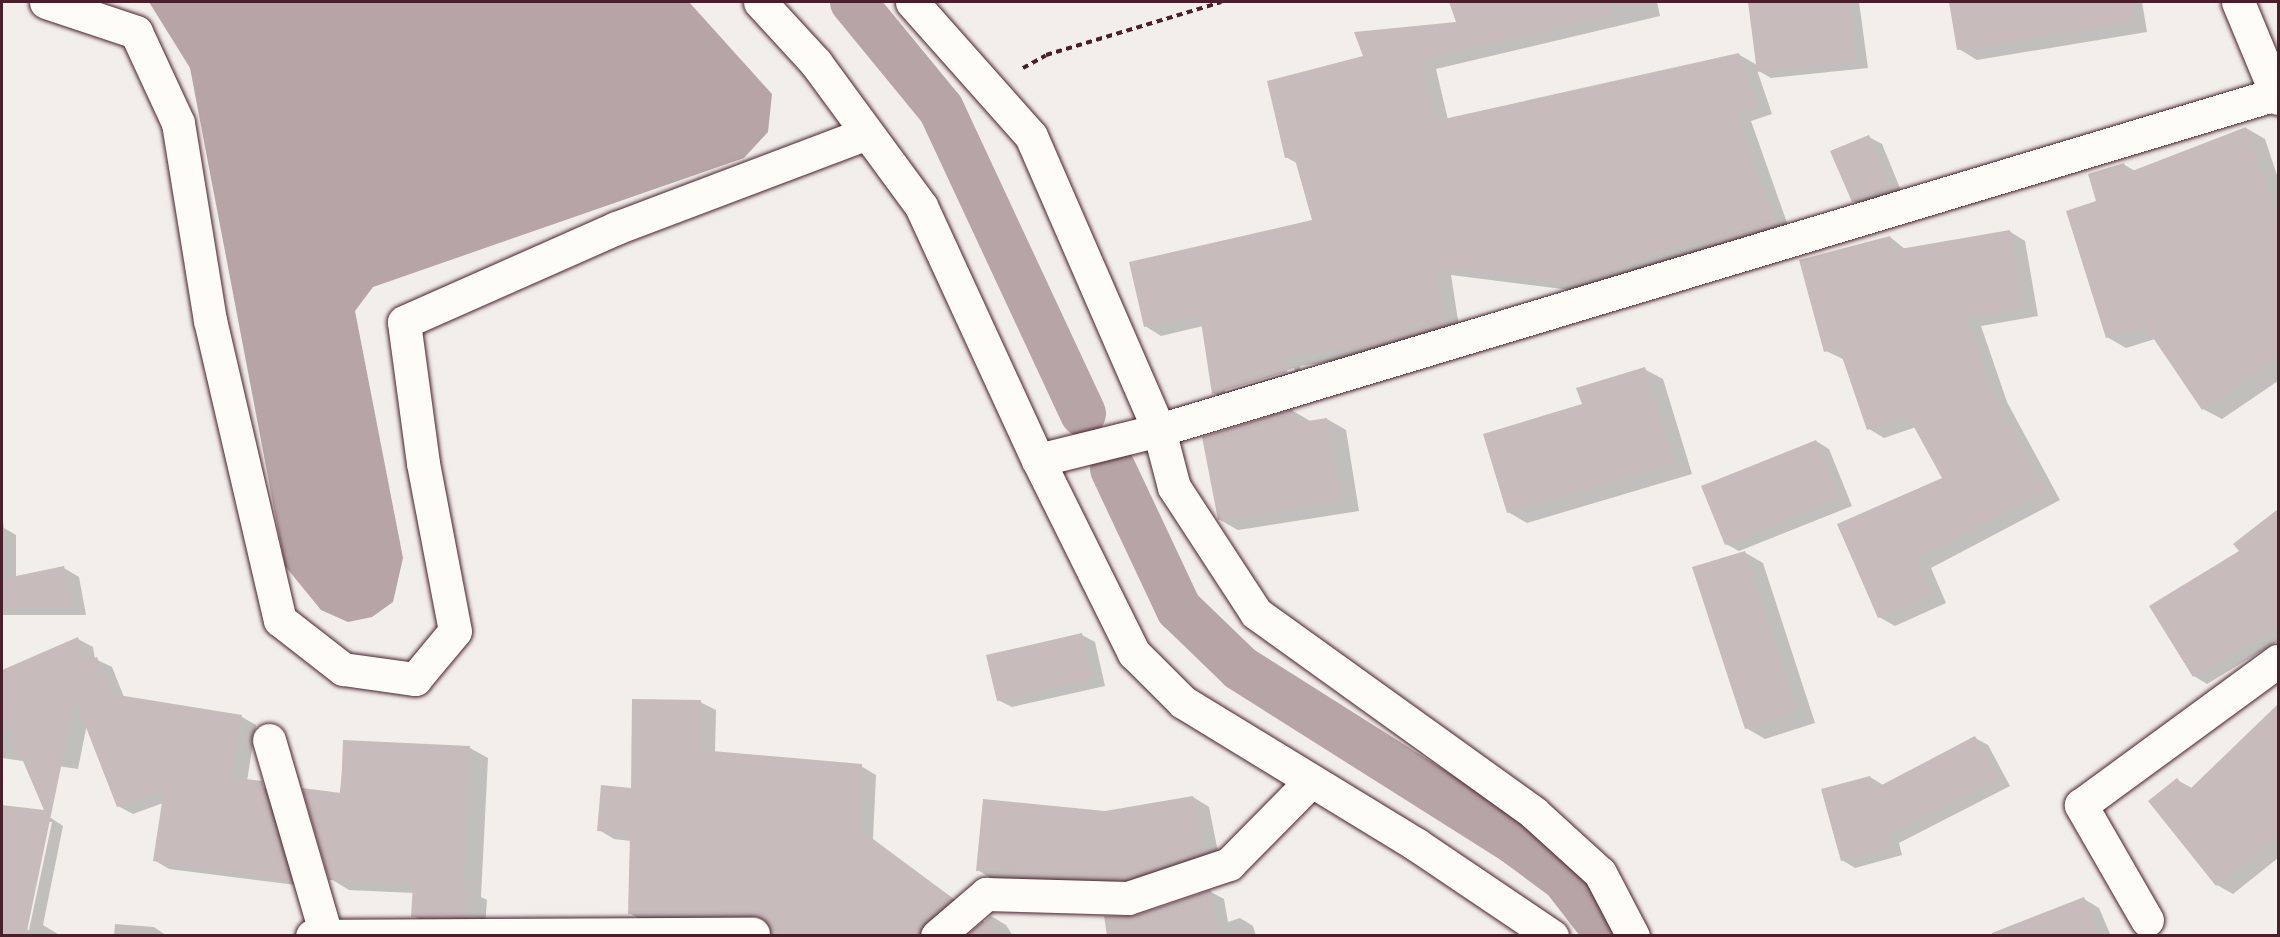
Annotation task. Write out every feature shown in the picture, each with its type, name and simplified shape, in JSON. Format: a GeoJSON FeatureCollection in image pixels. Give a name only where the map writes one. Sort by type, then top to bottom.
{"type":"FeatureCollection","features":[{"type":"Feature","properties":{"kind":"street"},"geometry":{"type":"LineString","coordinates":[[46,2],[136,32],[178,123],[210,320],[280,620],[343,669],[415,679],[455,631],[423,463],[404,322],[616,228],[867,133]]}},
{"type":"Feature","properties":{"kind":"street"},"geometry":{"type":"LineString","coordinates":[[760,2],[816,63],[921,206],[1038,460],[1134,653],[1183,702],[1310,782],[1417,845],[1552,936]]}},
{"type":"Feature","properties":{"kind":"street"},"geometry":{"type":"LineString","coordinates":[[912,2],[1031,136],[1159,430],[1174,487],[1256,613],[1534,813],[1600,873],[1633,936]]}},
{"type":"Feature","properties":{"kind":"street"},"geometry":{"type":"LineString","coordinates":[[1038,460],[1159,430],[2277,96],[2238,2]]}},
{"type":"Feature","properties":{"kind":"street"},"geometry":{"type":"LineString","coordinates":[[2147,920],[2080,805],[2278,661]]}},
{"type":"Feature","properties":{"kind":"street"},"geometry":{"type":"LineString","coordinates":[[269,740],[319,935],[753,934]]}},
{"type":"Feature","properties":{"kind":"street"},"geometry":{"type":"LineString","coordinates":[[937,936],[986,894],[1128,898],[1229,864],[1310,782]]}},
{"type":"Feature","properties":{"kind":"path"},"geometry":{"type":"LineString","coordinates":[[990,89],[1046,55],[1221,2]]}},
{"type":"Feature","properties":{"kind":"shaded area"},"geometry":{"type":"Polygon","coordinates":[[[149,2],[689,2],[772,94],[768,132],[744,158],[373,287],[355,311],[403,558],[393,602],[372,617],[348,622],[321,610],[285,566],[190,68],[149,2]]]}},
{"type":"Feature","properties":{"kind":"building"},"geometry":{"type":"Polygon","coordinates":[[[1449,2],[1608,2],[1610,15],[1421,60],[1435,121],[1739,53],[1757,105],[1736,112],[1776,225],[1705,246],[1701,238],[1578,284],[1436,267],[1445,324],[1383,343],[1285,357],[1287,372],[1212,394],[1200,315],[1144,327],[1129,262],[1312,220],[1294,156],[1285,158],[1267,81],[1363,56],[1354,32],[1456,22],[1449,2]]]}},
{"type":"Feature","properties":{"kind":"building"},"geometry":{"type":"Polygon","coordinates":[[[1748,2],[1848,2],[1856,61],[1757,72],[1748,2]]]}},
{"type":"Feature","properties":{"kind":"building"},"geometry":{"type":"Polygon","coordinates":[[[1949,2],[2132,2],[2134,21],[1957,50],[1949,2]]]}},
{"type":"Feature","properties":{"kind":"building"},"geometry":{"type":"Polygon","coordinates":[[[2246,127],[2278,219],[2278,358],[2202,410],[2145,326],[2106,338],[2066,211],[2096,201],[2088,174],[2124,163],[2127,173],[2246,127]]]}},
{"type":"Feature","properties":{"kind":"building"},"geometry":{"type":"Polygon","coordinates":[[[1869,135],[1890,186],[1852,202],[1830,151],[1869,135]]]}},
{"type":"Feature","properties":{"kind":"building"},"geometry":{"type":"Polygon","coordinates":[[[2010,230],[2023,308],[1966,318],[1992,391],[2045,491],[1916,559],[1931,594],[1878,618],[1837,524],[1942,478],[1908,416],[1867,430],[1839,348],[1824,352],[1799,260],[1890,236],[1894,250],[2010,230]]]}},
{"type":"Feature","properties":{"kind":"building"},"geometry":{"type":"Polygon","coordinates":[[[1645,367],[1674,463],[1507,513],[1483,434],[1582,404],[1576,388],[1645,367]]]}},
{"type":"Feature","properties":{"kind":"building"},"geometry":{"type":"Polygon","coordinates":[[[1293,409],[1295,423],[1327,418],[1341,501],[1218,520],[1202,437],[1293,409]]]}},
{"type":"Feature","properties":{"kind":"building"},"geometry":{"type":"Polygon","coordinates":[[[1816,440],[1839,498],[1725,545],[1701,486],[1816,440]]]}},
{"type":"Feature","properties":{"kind":"building"},"geometry":{"type":"Polygon","coordinates":[[[2278,509],[2278,626],[2193,677],[2149,606],[2239,551],[2233,544],[2278,509]]]}},
{"type":"Feature","properties":{"kind":"building"},"geometry":{"type":"Polygon","coordinates":[[[1745,551],[1797,712],[1745,729],[1692,567],[1745,551]]]}},
{"type":"Feature","properties":{"kind":"building"},"geometry":{"type":"Polygon","coordinates":[[[64,566],[72,607],[2,607],[2,579],[64,566]]]}},
{"type":"Feature","properties":{"kind":"building"},"geometry":{"type":"Polygon","coordinates":[[[1082,633],[1092,679],[997,701],[986,655],[1082,633]]]}},
{"type":"Feature","properties":{"kind":"building"},"geometry":{"type":"Polygon","coordinates":[[[78,637],[83,662],[97,657],[112,694],[242,715],[231,777],[262,781],[290,878],[281,880],[153,861],[164,789],[117,807],[75,699],[26,936],[2,936],[2,805],[44,810],[2,712],[2,670],[78,637]]]}},
{"type":"Feature","properties":{"kind":"building"},"geometry":{"type":"Polygon","coordinates":[[[632,699],[701,700],[700,750],[862,764],[858,829],[952,898],[925,922],[919,936],[771,936],[769,924],[753,915],[628,914],[630,834],[597,831],[601,785],[631,788],[632,699]]]}},
{"type":"Feature","properties":{"kind":"building"},"geometry":{"type":"Polygon","coordinates":[[[2278,704],[2278,837],[2216,886],[2148,801],[2177,778],[2188,791],[2278,704]]]}},
{"type":"Feature","properties":{"kind":"building"},"geometry":{"type":"Polygon","coordinates":[[[1975,736],[1998,778],[1887,835],[1890,848],[1841,861],[1821,789],[1870,776],[1874,789],[1975,736]]]}},
{"type":"Feature","properties":{"kind":"building"},"geometry":{"type":"Polygon","coordinates":[[[343,740],[470,746],[463,887],[469,888],[467,917],[411,917],[413,884],[329,880],[302,788],[341,793],[343,740]]]}},
{"type":"Feature","properties":{"kind":"building"},"geometry":{"type":"Polygon","coordinates":[[[1193,796],[1204,853],[1125,879],[976,871],[983,799],[1105,811],[1193,796]]]}},
{"type":"Feature","properties":{"kind":"building"},"geometry":{"type":"Polygon","coordinates":[[[1211,890],[1219,936],[1107,936],[1104,916],[1134,916],[1211,890]]]}},
{"type":"Feature","properties":{"kind":"building"},"geometry":{"type":"Polygon","coordinates":[[[2084,897],[2099,936],[1992,936],[1992,933],[2084,897]]]}},
{"type":"Feature","properties":{"kind":"building"},"geometry":{"type":"Polygon","coordinates":[[[983,921],[1002,936],[966,936],[983,921]]]}},
{"type":"Feature","properties":{"kind":"waterway"},"geometry":{"type":"LineString","coordinates":[[853,2],[941,109],[1083,413]]}},
{"type":"Feature","properties":{"kind":"waterway"},"geometry":{"type":"LineString","coordinates":[[1113,469],[1179,609],[1240,668],[1515,842],[1564,878],[1609,936]]}}]}
